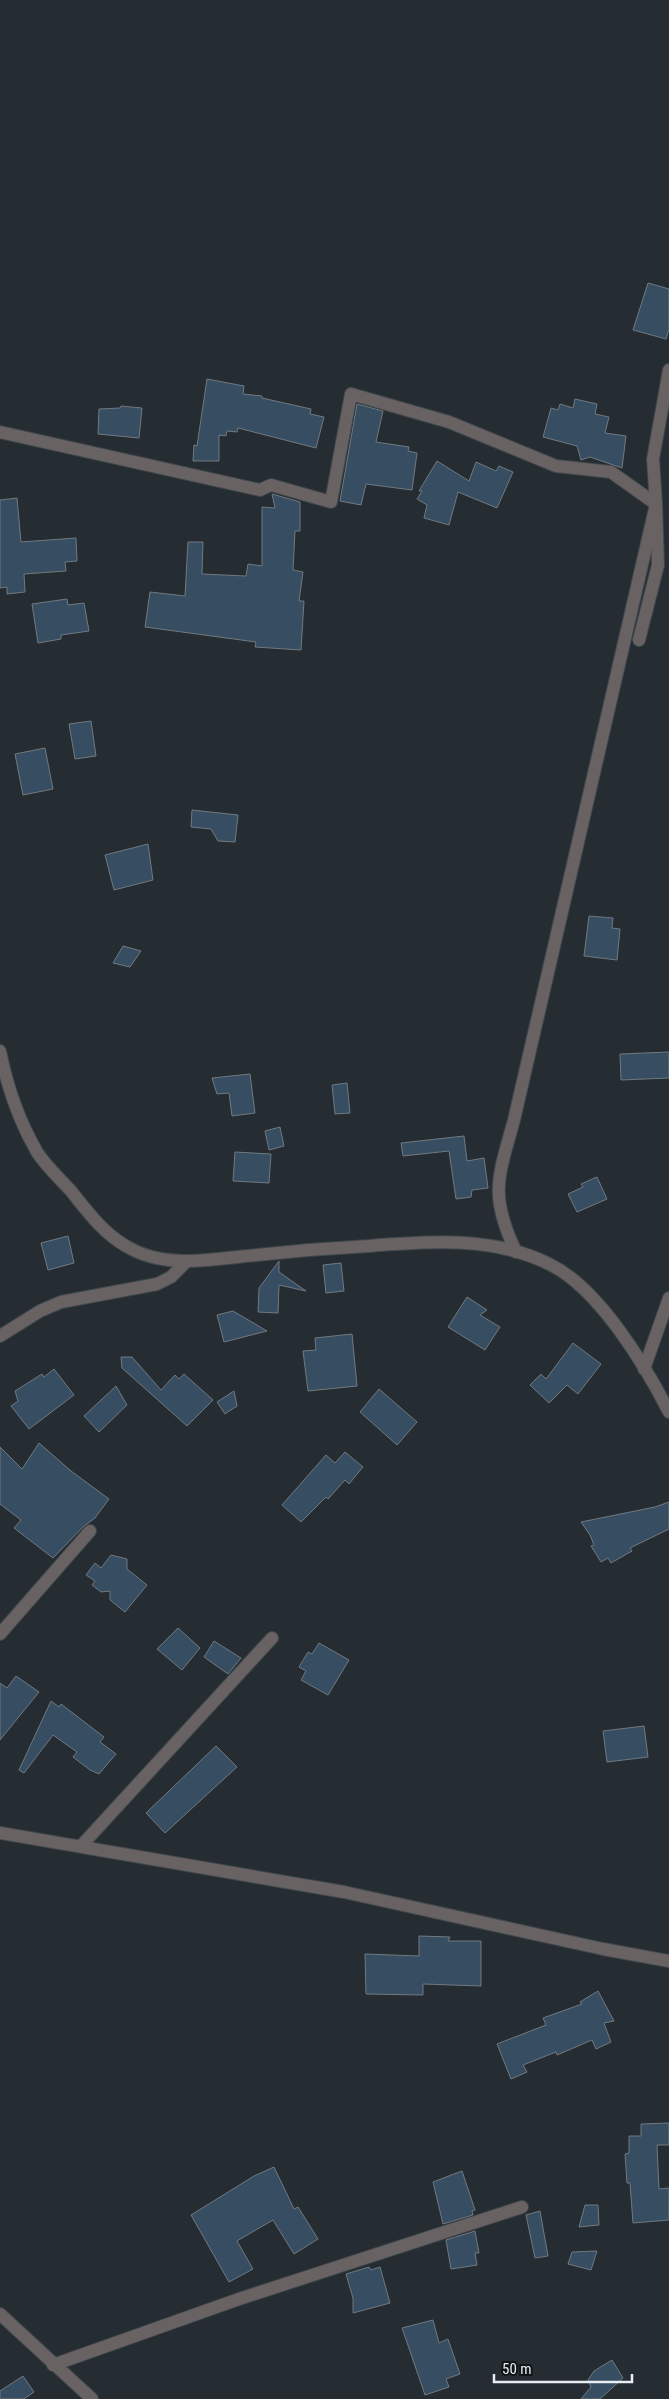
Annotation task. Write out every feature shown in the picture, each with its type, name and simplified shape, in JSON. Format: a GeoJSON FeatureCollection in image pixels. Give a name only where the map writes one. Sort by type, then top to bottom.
{"type":"FeatureCollection","features":[{"type":"Feature","properties":{"kind":"street"},"geometry":{"type":"LineString","coordinates":[[639,640],[658,565],[653,459],[669,370]]}},
{"type":"Feature","properties":{"kind":"street"},"geometry":{"type":"LineString","coordinates":[[0,432],[260,490],[272,485],[331,502],[351,394],[449,422],[556,466],[611,472],[656,504]]}},
{"type":"Feature","properties":{"kind":"street"},"geometry":{"type":"LineString","coordinates":[[516,1252],[499,1209],[497,1191],[501,1166],[514,1120],[656,504]]}},
{"type":"Feature","properties":{"kind":"street"},"geometry":{"type":"LineString","coordinates":[[0,1051],[4,1072],[21,1122],[38,1153],[97,1222],[125,1246],[154,1258],[186,1262],[305,1250],[450,1241],[486,1245],[516,1252],[551,1264],[590,1294],[644,1369],[669,1412]]}},
{"type":"Feature","properties":{"kind":"street"},"geometry":{"type":"LineString","coordinates":[[0,1336],[40,1311],[61,1302],[158,1284],[171,1277],[186,1262]]}},
{"type":"Feature","properties":{"kind":"street"},"geometry":{"type":"LineString","coordinates":[[644,1369],[669,1298]]}},
{"type":"Feature","properties":{"kind":"street"},"geometry":{"type":"LineString","coordinates":[[0,1634],[90,1531]]}},
{"type":"Feature","properties":{"kind":"street"},"geometry":{"type":"LineString","coordinates":[[81,1846],[272,1638]]}},
{"type":"Feature","properties":{"kind":"street"},"geometry":{"type":"LineString","coordinates":[[0,1833],[344,1892],[603,1950],[669,1961]]}},
{"type":"Feature","properties":{"kind":"street"},"geometry":{"type":"LineString","coordinates":[[53,2365],[239,2299],[522,2207]]}},
{"type":"Feature","properties":{"kind":"street"},"geometry":{"type":"LineString","coordinates":[[2,2319],[92,2399]]}},
{"type":"Feature","properties":{"kind":"building"},"geometry":{"type":"Polygon","coordinates":[[[648,283],[669,289],[669,329],[666,339],[633,330],[648,283]]]}},
{"type":"Feature","properties":{"kind":"building"},"geometry":{"type":"Polygon","coordinates":[[[207,379],[244,386],[243,394],[262,396],[262,398],[311,409],[310,414],[324,417],[316,448],[238,428],[237,432],[227,431],[226,436],[219,435],[219,461],[193,461],[194,445],[197,446],[207,379]]]}},
{"type":"Feature","properties":{"kind":"building"},"geometry":{"type":"Polygon","coordinates":[[[575,399],[597,404],[595,414],[609,417],[605,433],[626,436],[622,468],[590,457],[581,460],[577,446],[543,437],[551,408],[558,410],[560,404],[573,408],[575,399]]]}},
{"type":"Feature","properties":{"kind":"building"},"geometry":{"type":"Polygon","coordinates":[[[357,404],[383,411],[376,442],[409,447],[408,451],[417,453],[412,490],[366,484],[361,505],[340,501],[357,404]]]}},
{"type":"Feature","properties":{"kind":"building"},"geometry":{"type":"Polygon","coordinates":[[[121,406],[142,408],[139,438],[98,434],[99,409],[120,408],[121,406]]]}},
{"type":"Feature","properties":{"kind":"building"},"geometry":{"type":"Polygon","coordinates":[[[437,461],[469,481],[476,462],[496,471],[499,466],[513,472],[497,508],[458,492],[449,525],[424,518],[427,505],[417,499],[422,491],[419,491],[437,461]]]}},
{"type":"Feature","properties":{"kind":"building"},"geometry":{"type":"Polygon","coordinates":[[[272,494],[300,502],[300,531],[295,531],[293,570],[303,572],[299,601],[304,601],[301,650],[255,647],[256,642],[145,627],[150,592],[185,596],[188,542],[203,542],[202,574],[246,576],[248,564],[262,566],[262,507],[275,508],[272,494]]]}},
{"type":"Feature","properties":{"kind":"building"},"geometry":{"type":"Polygon","coordinates":[[[17,498],[21,542],[76,538],[77,561],[65,562],[66,571],[24,574],[25,592],[7,594],[7,587],[0,588],[0,500],[17,498]]]}},
{"type":"Feature","properties":{"kind":"building"},"geometry":{"type":"Polygon","coordinates":[[[67,599],[68,605],[84,603],[89,631],[61,635],[61,639],[38,643],[32,604],[67,599]]]}},
{"type":"Feature","properties":{"kind":"building"},"geometry":{"type":"Polygon","coordinates":[[[91,721],[96,756],[75,759],[69,724],[91,721]]]}},
{"type":"Feature","properties":{"kind":"building"},"geometry":{"type":"Polygon","coordinates":[[[45,748],[53,789],[23,795],[15,754],[45,748]]]}},
{"type":"Feature","properties":{"kind":"building"},"geometry":{"type":"Polygon","coordinates":[[[192,810],[238,815],[235,842],[218,841],[211,829],[191,827],[192,810]]]}},
{"type":"Feature","properties":{"kind":"building"},"geometry":{"type":"Polygon","coordinates":[[[148,844],[153,880],[114,890],[105,855],[148,844]]]}},
{"type":"Feature","properties":{"kind":"building"},"geometry":{"type":"Polygon","coordinates":[[[589,916],[613,918],[612,928],[620,929],[617,960],[584,956],[589,916]]]}},
{"type":"Feature","properties":{"kind":"building"},"geometry":{"type":"Polygon","coordinates":[[[123,946],[141,951],[130,967],[113,963],[123,946]]]}},
{"type":"Feature","properties":{"kind":"building"},"geometry":{"type":"Polygon","coordinates":[[[669,1052],[669,1078],[621,1080],[620,1054],[669,1052]]]}},
{"type":"Feature","properties":{"kind":"building"},"geometry":{"type":"Polygon","coordinates":[[[250,1074],[255,1113],[232,1116],[229,1093],[217,1094],[212,1078],[250,1074]]]}},
{"type":"Feature","properties":{"kind":"building"},"geometry":{"type":"Polygon","coordinates":[[[347,1083],[350,1113],[335,1114],[332,1085],[347,1083]]]}},
{"type":"Feature","properties":{"kind":"building"},"geometry":{"type":"Polygon","coordinates":[[[280,1127],[284,1146],[269,1150],[265,1131],[280,1127]]]}},
{"type":"Feature","properties":{"kind":"building"},"geometry":{"type":"Polygon","coordinates":[[[464,1136],[467,1161],[484,1158],[488,1188],[472,1190],[471,1197],[456,1199],[449,1151],[403,1156],[401,1143],[464,1136]]]}},
{"type":"Feature","properties":{"kind":"building"},"geometry":{"type":"Polygon","coordinates":[[[235,1152],[271,1154],[269,1183],[233,1181],[235,1152]]]}},
{"type":"Feature","properties":{"kind":"building"},"geometry":{"type":"Polygon","coordinates":[[[597,1177],[607,1199],[577,1212],[568,1194],[583,1187],[581,1184],[597,1177]]]}},
{"type":"Feature","properties":{"kind":"building"},"geometry":{"type":"Polygon","coordinates":[[[68,1236],[74,1263],[48,1270],[41,1243],[68,1236]]]}},
{"type":"Feature","properties":{"kind":"building"},"geometry":{"type":"Polygon","coordinates":[[[279,1261],[279,1272],[306,1291],[279,1285],[278,1313],[258,1312],[259,1288],[279,1261]]]}},
{"type":"Feature","properties":{"kind":"building"},"geometry":{"type":"Polygon","coordinates":[[[341,1263],[344,1291],[326,1293],[323,1265],[341,1263]]]}},
{"type":"Feature","properties":{"kind":"building"},"geometry":{"type":"Polygon","coordinates":[[[467,1297],[487,1310],[480,1315],[500,1327],[485,1350],[448,1327],[467,1297]]]}},
{"type":"Feature","properties":{"kind":"building"},"geometry":{"type":"Polygon","coordinates":[[[233,1311],[267,1331],[224,1342],[217,1315],[233,1311]]]}},
{"type":"Feature","properties":{"kind":"building"},"geometry":{"type":"Polygon","coordinates":[[[352,1334],[357,1386],[308,1391],[303,1351],[316,1350],[315,1338],[352,1334]]]}},
{"type":"Feature","properties":{"kind":"building"},"geometry":{"type":"Polygon","coordinates":[[[573,1343],[601,1364],[578,1394],[567,1385],[549,1403],[530,1385],[541,1374],[546,1379],[573,1343]]]}},
{"type":"Feature","properties":{"kind":"building"},"geometry":{"type":"Polygon","coordinates":[[[121,1357],[132,1357],[161,1390],[175,1375],[179,1379],[184,1374],[213,1400],[187,1426],[122,1368],[121,1357]]]}},
{"type":"Feature","properties":{"kind":"building"},"geometry":{"type":"Polygon","coordinates":[[[54,1369],[74,1395],[29,1429],[11,1406],[18,1401],[15,1391],[42,1374],[44,1377],[54,1369]]]}},
{"type":"Feature","properties":{"kind":"building"},"geometry":{"type":"Polygon","coordinates":[[[116,1386],[127,1405],[99,1432],[84,1416],[116,1386]]]}},
{"type":"Feature","properties":{"kind":"building"},"geometry":{"type":"Polygon","coordinates":[[[379,1389],[417,1422],[397,1445],[360,1412],[379,1389]]]}},
{"type":"Feature","properties":{"kind":"building"},"geometry":{"type":"Polygon","coordinates":[[[234,1391],[237,1406],[225,1414],[217,1402],[234,1391]]]}},
{"type":"Feature","properties":{"kind":"building"},"geometry":{"type":"Polygon","coordinates":[[[39,1443],[71,1471],[109,1499],[95,1518],[84,1526],[53,1558],[14,1528],[21,1520],[0,1504],[0,1447],[22,1469],[39,1443]]]}},
{"type":"Feature","properties":{"kind":"building"},"geometry":{"type":"Polygon","coordinates":[[[345,1452],[363,1467],[349,1484],[345,1480],[328,1499],[326,1497],[301,1522],[282,1505],[326,1455],[335,1463],[345,1452]]]}},
{"type":"Feature","properties":{"kind":"building"},"geometry":{"type":"Polygon","coordinates":[[[669,1502],[669,1529],[630,1548],[632,1551],[611,1563],[608,1558],[601,1562],[591,1546],[594,1545],[590,1535],[581,1522],[655,1507],[669,1502]]]}},
{"type":"Feature","properties":{"kind":"building"},"geometry":{"type":"Polygon","coordinates":[[[111,1555],[127,1559],[127,1569],[147,1585],[125,1612],[110,1600],[110,1591],[101,1592],[92,1585],[95,1581],[86,1575],[95,1563],[101,1568],[111,1555]]]}},
{"type":"Feature","properties":{"kind":"building"},"geometry":{"type":"Polygon","coordinates":[[[178,1628],[200,1648],[182,1670],[157,1649],[178,1628]]]}},
{"type":"Feature","properties":{"kind":"building"},"geometry":{"type":"Polygon","coordinates":[[[214,1641],[241,1658],[228,1674],[204,1657],[214,1641]]]}},
{"type":"Feature","properties":{"kind":"building"},"geometry":{"type":"Polygon","coordinates":[[[319,1643],[349,1660],[328,1695],[301,1680],[306,1671],[299,1667],[308,1652],[312,1654],[319,1643]]]}},
{"type":"Feature","properties":{"kind":"building"},"geometry":{"type":"Polygon","coordinates":[[[16,1676],[39,1692],[0,1740],[0,1683],[7,1688],[16,1676]]]}},
{"type":"Feature","properties":{"kind":"building"},"geometry":{"type":"Polygon","coordinates":[[[51,1701],[59,1707],[61,1704],[104,1737],[100,1742],[116,1754],[99,1774],[90,1770],[73,1757],[77,1752],[53,1735],[24,1773],[19,1770],[51,1701]]]}},
{"type":"Feature","properties":{"kind":"building"},"geometry":{"type":"Polygon","coordinates":[[[644,1726],[648,1757],[607,1762],[603,1731],[644,1726]]]}},
{"type":"Feature","properties":{"kind":"building"},"geometry":{"type":"Polygon","coordinates":[[[216,1746],[237,1767],[165,1833],[146,1813],[216,1746]]]}},
{"type":"Feature","properties":{"kind":"building"},"geometry":{"type":"Polygon","coordinates":[[[419,1936],[450,1937],[448,1941],[481,1941],[481,1986],[423,1984],[423,1995],[366,1994],[365,1954],[419,1956],[419,1936]]]}},
{"type":"Feature","properties":{"kind":"building"},"geometry":{"type":"Polygon","coordinates":[[[598,1991],[614,2021],[604,2023],[611,2042],[596,2049],[592,2040],[557,2055],[556,2052],[523,2065],[527,2072],[511,2079],[497,2044],[546,2025],[543,2018],[582,2004],[580,2002],[598,1991]]]}},
{"type":"Feature","properties":{"kind":"building"},"geometry":{"type":"Polygon","coordinates":[[[669,2123],[669,2145],[657,2145],[659,2189],[669,2188],[669,2220],[633,2223],[630,2183],[627,2183],[625,2154],[629,2153],[629,2136],[641,2136],[641,2124],[669,2123]]]}},
{"type":"Feature","properties":{"kind":"building"},"geometry":{"type":"Polygon","coordinates":[[[274,2167],[294,2209],[298,2207],[318,2239],[294,2254],[273,2220],[237,2241],[253,2269],[229,2282],[191,2215],[254,2176],[274,2167]]]}},
{"type":"Feature","properties":{"kind":"building"},"geometry":{"type":"Polygon","coordinates":[[[462,2171],[475,2210],[472,2211],[473,2215],[443,2224],[433,2182],[462,2171]]]}},
{"type":"Feature","properties":{"kind":"building"},"geometry":{"type":"Polygon","coordinates":[[[585,2205],[598,2205],[599,2225],[579,2227],[585,2205]]]}},
{"type":"Feature","properties":{"kind":"building"},"geometry":{"type":"Polygon","coordinates":[[[540,2211],[548,2256],[535,2258],[526,2215],[540,2211]]]}},
{"type":"Feature","properties":{"kind":"building"},"geometry":{"type":"Polygon","coordinates":[[[475,2231],[479,2253],[475,2253],[477,2265],[451,2269],[446,2240],[475,2231]]]}},
{"type":"Feature","properties":{"kind":"building"},"geometry":{"type":"Polygon","coordinates":[[[597,2251],[591,2270],[568,2264],[572,2252],[597,2251]]]}},
{"type":"Feature","properties":{"kind":"building"},"geometry":{"type":"Polygon","coordinates":[[[369,2267],[371,2270],[380,2267],[390,2303],[353,2313],[353,2298],[346,2274],[369,2267]]]}},
{"type":"Feature","properties":{"kind":"building"},"geometry":{"type":"Polygon","coordinates":[[[433,2320],[439,2343],[448,2339],[460,2374],[446,2379],[449,2387],[425,2395],[402,2328],[433,2320]]]}},
{"type":"Feature","properties":{"kind":"building"},"geometry":{"type":"Polygon","coordinates":[[[612,2360],[623,2378],[600,2399],[581,2399],[591,2387],[588,2380],[594,2371],[612,2360]]]}},
{"type":"Feature","properties":{"kind":"building"},"geometry":{"type":"Polygon","coordinates":[[[23,2376],[34,2392],[24,2399],[0,2399],[0,2391],[23,2376]]]}}]}
